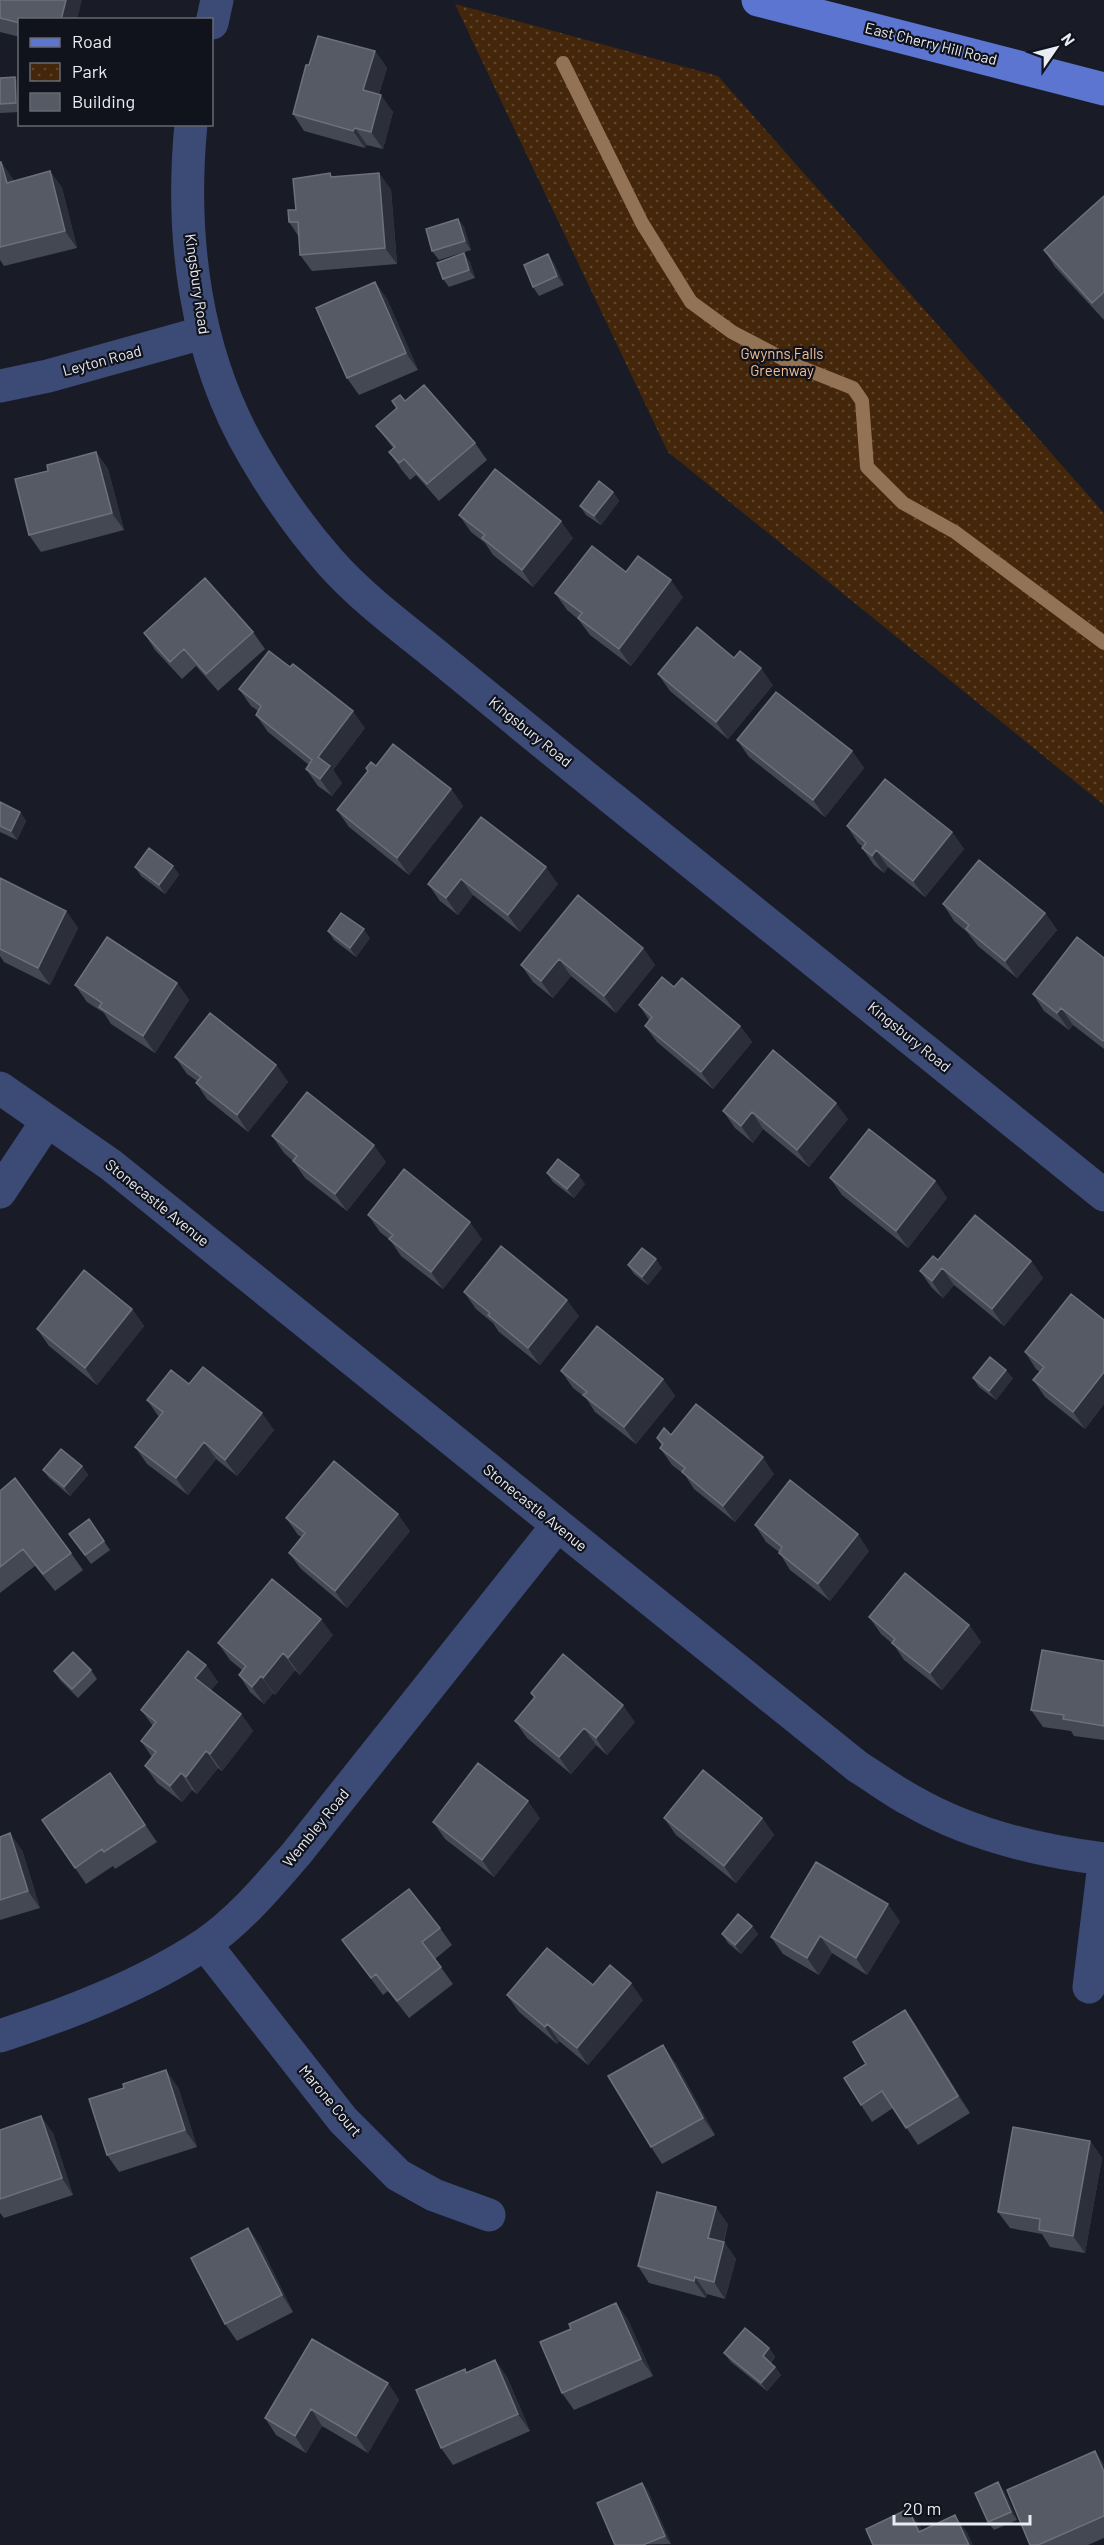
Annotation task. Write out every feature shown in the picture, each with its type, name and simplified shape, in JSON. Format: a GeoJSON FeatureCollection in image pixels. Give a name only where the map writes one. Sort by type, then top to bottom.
{"type":"FeatureCollection","features":[{"type":"Feature","properties":{"kind":"main road","name":"East Cherry Hill Road"},"geometry":{"type":"LineString","coordinates":[[758,0],[1104,89]]}},
{"type":"Feature","properties":{"kind":"street"},"geometry":{"type":"LineString","coordinates":[[213,19],[218,0]]}},
{"type":"Feature","properties":{"kind":"street","name":"Kingsbury Road"},"geometry":{"type":"LineString","coordinates":[[191,126],[187,170],[190,245],[202,333],[223,391],[252,452],[291,513],[332,564],[387,615],[492,701],[1104,1195]]}},
{"type":"Feature","properties":{"kind":"street","name":"Leyton Road"},"geometry":{"type":"LineString","coordinates":[[0,386],[48,376],[202,333]]}},
{"type":"Feature","properties":{"kind":"street","name":"Stonecastle Avenue"},"geometry":{"type":"LineString","coordinates":[[0,1088],[111,1165],[858,1767],[914,1802],[989,1835],[1071,1855],[1104,1859]]}},
{"type":"Feature","properties":{"kind":"street"},"geometry":{"type":"LineString","coordinates":[[0,1192],[47,1121]]}},
{"type":"Feature","properties":{"kind":"street","name":"Wembley Road"},"geometry":{"type":"LineString","coordinates":[[0,2036],[92,2001],[148,1976],[205,1944],[253,1903],[296,1854],[557,1526]]}},
{"type":"Feature","properties":{"kind":"street"},"geometry":{"type":"LineString","coordinates":[[1089,1987],[1104,1864]]}},
{"type":"Feature","properties":{"kind":"street","name":"Marone Court"},"geometry":{"type":"LineString","coordinates":[[205,1944],[343,2120],[398,2175],[434,2195],[489,2215]]}},
{"type":"Feature","properties":{"kind":"green space","name":"Gwynns Falls Greenway"},"geometry":{"type":"Polygon","coordinates":[[[455,4],[718,76],[1104,513],[1104,805],[668,452],[455,4]]]}},
{"type":"Feature","properties":{"kind":"building"},"geometry":{"type":"Polygon","coordinates":[[[0,0],[66,0],[62,18],[18,18],[18,22],[0,18],[0,0]]]}},
{"type":"Feature","properties":{"kind":"building"},"geometry":{"type":"Polygon","coordinates":[[[318,36],[375,51],[363,90],[381,95],[371,132],[355,128],[353,131],[293,114],[306,65],[309,65],[318,36]]]}},
{"type":"Feature","properties":{"kind":"building"},"geometry":{"type":"Polygon","coordinates":[[[15,77],[16,103],[0,104],[0,78],[15,77]]]}},
{"type":"Feature","properties":{"kind":"building"},"geometry":{"type":"Polygon","coordinates":[[[0,162],[7,183],[50,171],[65,231],[0,247],[0,162]]]}},
{"type":"Feature","properties":{"kind":"building"},"geometry":{"type":"Polygon","coordinates":[[[330,173],[331,177],[379,173],[385,248],[300,255],[298,222],[289,222],[288,210],[296,210],[293,179],[330,173]]]}},
{"type":"Feature","properties":{"kind":"building"},"geometry":{"type":"Polygon","coordinates":[[[1104,196],[1104,292],[1092,303],[1044,250],[1104,196]]]}},
{"type":"Feature","properties":{"kind":"building"},"geometry":{"type":"Polygon","coordinates":[[[458,219],[465,241],[432,251],[426,229],[458,219]]]}},
{"type":"Feature","properties":{"kind":"building"},"geometry":{"type":"Polygon","coordinates":[[[464,253],[469,270],[443,279],[437,263],[464,253]]]}},
{"type":"Feature","properties":{"kind":"building"},"geometry":{"type":"Polygon","coordinates":[[[548,254],[557,276],[533,287],[524,265],[548,254]]]}},
{"type":"Feature","properties":{"kind":"building"},"geometry":{"type":"Polygon","coordinates":[[[375,282],[406,353],[347,378],[316,308],[375,282]]]}},
{"type":"Feature","properties":{"kind":"building"},"geometry":{"type":"Polygon","coordinates":[[[424,385],[475,443],[427,484],[404,459],[399,463],[389,452],[395,447],[376,426],[397,408],[392,401],[400,395],[405,401],[424,385]]]}},
{"type":"Feature","properties":{"kind":"building"},"geometry":{"type":"Polygon","coordinates":[[[96,452],[112,513],[29,535],[15,479],[48,471],[47,465],[96,452]]]}},
{"type":"Feature","properties":{"kind":"building"},"geometry":{"type":"Polygon","coordinates":[[[495,469],[561,521],[522,570],[482,538],[485,535],[459,515],[495,469]]]}},
{"type":"Feature","properties":{"kind":"building"},"geometry":{"type":"Polygon","coordinates":[[[599,481],[613,492],[594,516],[580,506],[599,481]]]}},
{"type":"Feature","properties":{"kind":"building"},"geometry":{"type":"Polygon","coordinates":[[[592,546],[626,572],[638,556],[671,580],[619,649],[578,618],[582,613],[555,593],[592,546]]]}},
{"type":"Feature","properties":{"kind":"building"},"geometry":{"type":"Polygon","coordinates":[[[205,578],[253,632],[206,674],[184,649],[170,662],[144,633],[205,578]]]}},
{"type":"Feature","properties":{"kind":"building"},"geometry":{"type":"Polygon","coordinates":[[[697,627],[734,658],[740,651],[761,668],[716,722],[658,674],[697,627]]]}},
{"type":"Feature","properties":{"kind":"building"},"geometry":{"type":"Polygon","coordinates":[[[269,651],[290,667],[293,664],[353,711],[318,757],[330,766],[320,779],[306,769],[312,760],[256,715],[261,706],[239,689],[269,651]]]}},
{"type":"Feature","properties":{"kind":"building"},"geometry":{"type":"Polygon","coordinates":[[[776,692],[852,751],[813,800],[737,740],[776,692]]]}},
{"type":"Feature","properties":{"kind":"building"},"geometry":{"type":"Polygon","coordinates":[[[393,744],[451,789],[397,858],[337,810],[368,771],[366,768],[371,762],[376,766],[393,744]]]}},
{"type":"Feature","properties":{"kind":"building"},"geometry":{"type":"Polygon","coordinates":[[[885,779],[952,832],[913,881],[876,850],[872,856],[862,848],[866,843],[847,826],[885,779]]]}},
{"type":"Feature","properties":{"kind":"building"},"geometry":{"type":"Polygon","coordinates":[[[0,802],[20,812],[11,831],[0,826],[0,802]]]}},
{"type":"Feature","properties":{"kind":"building"},"geometry":{"type":"Polygon","coordinates":[[[481,817],[546,867],[508,915],[461,879],[446,898],[428,884],[481,817]]]}},
{"type":"Feature","properties":{"kind":"building"},"geometry":{"type":"Polygon","coordinates":[[[149,848],[173,866],[159,885],[135,867],[149,848]]]}},
{"type":"Feature","properties":{"kind":"building"},"geometry":{"type":"Polygon","coordinates":[[[979,860],[1045,913],[1005,961],[966,929],[969,925],[943,904],[979,860]]]}},
{"type":"Feature","properties":{"kind":"building"},"geometry":{"type":"Polygon","coordinates":[[[0,878],[66,911],[38,968],[0,949],[0,878]]]}},
{"type":"Feature","properties":{"kind":"building"},"geometry":{"type":"Polygon","coordinates":[[[578,895],[643,948],[604,996],[559,959],[541,981],[521,965],[578,895]]]}},
{"type":"Feature","properties":{"kind":"building"},"geometry":{"type":"Polygon","coordinates":[[[341,913],[364,929],[350,948],[328,931],[341,913]]]}},
{"type":"Feature","properties":{"kind":"building"},"geometry":{"type":"Polygon","coordinates":[[[107,937],[177,983],[143,1036],[99,1007],[102,1003],[75,985],[107,937]]]}},
{"type":"Feature","properties":{"kind":"building"},"geometry":{"type":"Polygon","coordinates":[[[1077,937],[1104,958],[1103,1041],[1061,1008],[1057,1013],[1033,994],[1077,937]]]}},
{"type":"Feature","properties":{"kind":"building"},"geometry":{"type":"Polygon","coordinates":[[[662,977],[674,987],[682,978],[740,1026],[701,1072],[645,1026],[652,1017],[639,1005],[662,977]]]}},
{"type":"Feature","properties":{"kind":"building"},"geometry":{"type":"Polygon","coordinates":[[[210,1013],[276,1065],[237,1115],[196,1083],[201,1077],[175,1057],[210,1013]]]}},
{"type":"Feature","properties":{"kind":"building"},"geometry":{"type":"Polygon","coordinates":[[[773,1050],[836,1103],[797,1150],[752,1112],[741,1126],[723,1111],[773,1050]]]}},
{"type":"Feature","properties":{"kind":"building"},"geometry":{"type":"Polygon","coordinates":[[[307,1092],[374,1145],[335,1194],[293,1161],[297,1156],[272,1136],[307,1092]]]}},
{"type":"Feature","properties":{"kind":"building"},"geometry":{"type":"Polygon","coordinates":[[[869,1129],[935,1181],[896,1231],[830,1178],[869,1129]]]}},
{"type":"Feature","properties":{"kind":"building"},"geometry":{"type":"Polygon","coordinates":[[[558,1159],[579,1175],[567,1189],[547,1173],[558,1159]]]}},
{"type":"Feature","properties":{"kind":"building"},"geometry":{"type":"Polygon","coordinates":[[[404,1169],[470,1222],[431,1272],[389,1239],[393,1235],[368,1215],[404,1169]]]}},
{"type":"Feature","properties":{"kind":"building"},"geometry":{"type":"Polygon","coordinates":[[[975,1215],[1031,1261],[992,1309],[942,1268],[932,1281],[920,1271],[933,1256],[938,1260],[975,1215]]]}},
{"type":"Feature","properties":{"kind":"building"},"geometry":{"type":"Polygon","coordinates":[[[501,1246],[567,1300],[528,1348],[464,1292],[501,1246]]]}},
{"type":"Feature","properties":{"kind":"building"},"geometry":{"type":"Polygon","coordinates":[[[642,1248],[656,1259],[642,1277],[628,1265],[642,1248]]]}},
{"type":"Feature","properties":{"kind":"building"},"geometry":{"type":"Polygon","coordinates":[[[84,1270],[132,1309],[85,1368],[37,1329],[84,1270]]]}},
{"type":"Feature","properties":{"kind":"building"},"geometry":{"type":"Polygon","coordinates":[[[1071,1294],[1104,1320],[1104,1372],[1073,1412],[1033,1380],[1044,1367],[1025,1352],[1071,1294]]]}},
{"type":"Feature","properties":{"kind":"building"},"geometry":{"type":"Polygon","coordinates":[[[597,1326],[663,1379],[624,1427],[583,1395],[587,1392],[561,1371],[597,1326]]]}},
{"type":"Feature","properties":{"kind":"building"},"geometry":{"type":"Polygon","coordinates":[[[990,1357],[1006,1370],[989,1391],[973,1378],[990,1357]]]}},
{"type":"Feature","properties":{"kind":"building"},"geometry":{"type":"Polygon","coordinates":[[[203,1367],[262,1413],[225,1460],[204,1442],[176,1478],[135,1447],[163,1412],[147,1400],[171,1370],[189,1384],[203,1367]]]}},
{"type":"Feature","properties":{"kind":"building"},"geometry":{"type":"Polygon","coordinates":[[[696,1404],[763,1457],[723,1506],[682,1472],[685,1468],[660,1448],[663,1444],[657,1438],[664,1428],[671,1435],[696,1404]]]}},
{"type":"Feature","properties":{"kind":"building"},"geometry":{"type":"Polygon","coordinates":[[[61,1449],[82,1466],[64,1487],[43,1470],[61,1449]]]}},
{"type":"Feature","properties":{"kind":"building"},"geometry":{"type":"Polygon","coordinates":[[[334,1461],[398,1514],[335,1591],[289,1553],[305,1533],[286,1518],[334,1461]]]}},
{"type":"Feature","properties":{"kind":"building"},"geometry":{"type":"Polygon","coordinates":[[[15,1478],[71,1553],[43,1574],[23,1549],[0,1567],[0,1491],[15,1478]]]}},
{"type":"Feature","properties":{"kind":"building"},"geometry":{"type":"Polygon","coordinates":[[[790,1480],[858,1534],[818,1584],[779,1553],[782,1547],[755,1525],[790,1480]]]}},
{"type":"Feature","properties":{"kind":"building"},"geometry":{"type":"Polygon","coordinates":[[[89,1519],[104,1541],[85,1555],[69,1534],[89,1519]]]}},
{"type":"Feature","properties":{"kind":"building"},"geometry":{"type":"Polygon","coordinates":[[[905,1573],[969,1625],[930,1673],[892,1643],[895,1639],[869,1617],[905,1573]]]}},
{"type":"Feature","properties":{"kind":"building"},"geometry":{"type":"Polygon","coordinates":[[[272,1579],[321,1619],[288,1658],[283,1653],[263,1678],[261,1676],[252,1687],[239,1675],[246,1666],[218,1643],[272,1579]]]}},
{"type":"Feature","properties":{"kind":"building"},"geometry":{"type":"Polygon","coordinates":[[[1042,1650],[1104,1661],[1104,1726],[1063,1719],[1064,1715],[1031,1710],[1042,1650]]]}},
{"type":"Feature","properties":{"kind":"building"},"geometry":{"type":"Polygon","coordinates":[[[188,1651],[206,1665],[195,1678],[241,1714],[210,1754],[206,1751],[186,1777],[181,1773],[170,1786],[145,1766],[156,1752],[141,1741],[156,1722],[141,1710],[188,1651]]]}},
{"type":"Feature","properties":{"kind":"building"},"geometry":{"type":"Polygon","coordinates":[[[73,1652],[91,1670],[72,1689],[54,1671],[73,1652]]]}},
{"type":"Feature","properties":{"kind":"building"},"geometry":{"type":"Polygon","coordinates":[[[563,1654],[623,1705],[596,1738],[584,1728],[559,1757],[515,1721],[535,1697],[531,1693],[563,1654]]]}},
{"type":"Feature","properties":{"kind":"building"},"geometry":{"type":"Polygon","coordinates":[[[478,1763],[528,1801],[482,1860],[433,1822],[478,1763]]]}},
{"type":"Feature","properties":{"kind":"building"},"geometry":{"type":"Polygon","coordinates":[[[703,1770],[762,1818],[724,1866],[664,1818],[703,1770]]]}},
{"type":"Feature","properties":{"kind":"building"},"geometry":{"type":"Polygon","coordinates":[[[110,1773],[145,1825],[104,1852],[102,1849],[75,1868],[42,1820],[110,1773]]]}},
{"type":"Feature","properties":{"kind":"building"},"geometry":{"type":"Polygon","coordinates":[[[10,1833],[28,1891],[0,1900],[0,1837],[10,1833]]]}},
{"type":"Feature","properties":{"kind":"building"},"geometry":{"type":"Polygon","coordinates":[[[816,1862],[888,1904],[856,1958],[820,1936],[807,1958],[771,1937],[816,1862]]]}},
{"type":"Feature","properties":{"kind":"building"},"geometry":{"type":"Polygon","coordinates":[[[409,1889],[440,1928],[422,1942],[441,1967],[397,2001],[376,1974],[371,1978],[342,1940],[409,1889]]]}},
{"type":"Feature","properties":{"kind":"building"},"geometry":{"type":"Polygon","coordinates":[[[738,1914],[752,1926],[735,1945],[722,1934],[738,1914]]]}},
{"type":"Feature","properties":{"kind":"building"},"geometry":{"type":"Polygon","coordinates":[[[547,1948],[593,1985],[610,1965],[631,1983],[577,2048],[547,2024],[545,2027],[507,1995],[547,1948]]]}},
{"type":"Feature","properties":{"kind":"building"},"geometry":{"type":"Polygon","coordinates":[[[905,2010],[958,2096],[906,2128],[882,2091],[861,2105],[844,2078],[866,2064],[853,2042],[905,2010]]]}},
{"type":"Feature","properties":{"kind":"building"},"geometry":{"type":"Polygon","coordinates":[[[663,2045],[703,2118],[651,2147],[608,2076],[663,2045]]]}},
{"type":"Feature","properties":{"kind":"building"},"geometry":{"type":"Polygon","coordinates":[[[166,2070],[185,2130],[107,2155],[89,2099],[124,2088],[123,2084],[166,2070]]]}},
{"type":"Feature","properties":{"kind":"building"},"geometry":{"type":"Polygon","coordinates":[[[41,2116],[62,2178],[0,2199],[0,2130],[41,2116]]]}},
{"type":"Feature","properties":{"kind":"building"},"geometry":{"type":"Polygon","coordinates":[[[1013,2127],[1090,2141],[1073,2236],[1039,2230],[1040,2219],[998,2212],[1013,2127]]]}},
{"type":"Feature","properties":{"kind":"building"},"geometry":{"type":"Polygon","coordinates":[[[657,2192],[716,2207],[708,2238],[724,2242],[714,2282],[695,2277],[694,2281],[638,2266],[657,2192]]]}},
{"type":"Feature","properties":{"kind":"building"},"geometry":{"type":"Polygon","coordinates":[[[248,2228],[282,2295],[225,2324],[191,2258],[248,2228]]]}},
{"type":"Feature","properties":{"kind":"building"},"geometry":{"type":"Polygon","coordinates":[[[616,2303],[641,2359],[562,2393],[540,2342],[571,2329],[569,2324],[616,2303]]]}},
{"type":"Feature","properties":{"kind":"building"},"geometry":{"type":"Polygon","coordinates":[[[745,2328],[769,2348],[763,2356],[775,2367],[761,2383],[724,2353],[745,2328]]]}},
{"type":"Feature","properties":{"kind":"building"},"geometry":{"type":"Polygon","coordinates":[[[312,2339],[388,2383],[356,2436],[311,2409],[295,2436],[265,2418],[312,2339]]]}},
{"type":"Feature","properties":{"kind":"building"},"geometry":{"type":"Polygon","coordinates":[[[495,2360],[518,2414],[441,2448],[416,2390],[465,2369],[466,2373],[495,2360]]]}},
{"type":"Feature","properties":{"kind":"building"},"geometry":{"type":"Polygon","coordinates":[[[1095,2451],[1104,2472],[1104,2516],[1038,2545],[1030,2545],[1007,2490],[1095,2451]]]}},
{"type":"Feature","properties":{"kind":"building"},"geometry":{"type":"Polygon","coordinates":[[[998,2482],[1011,2512],[988,2522],[975,2493],[998,2482]]]}},
{"type":"Feature","properties":{"kind":"building"},"geometry":{"type":"Polygon","coordinates":[[[642,2483],[665,2536],[643,2545],[615,2545],[597,2503],[642,2483]]]}},
{"type":"Feature","properties":{"kind":"building"},"geometry":{"type":"Polygon","coordinates":[[[908,2509],[919,2532],[955,2515],[969,2545],[873,2545],[866,2529],[908,2509]]]}},
{"type":"Feature","properties":{"kind":"waterway"},"geometry":{"type":"LineString","coordinates":[[563,63],[642,223],[691,302],[732,332],[795,365],[853,388],[862,401],[867,467],[903,503],[955,532],[1104,643]]}}]}
